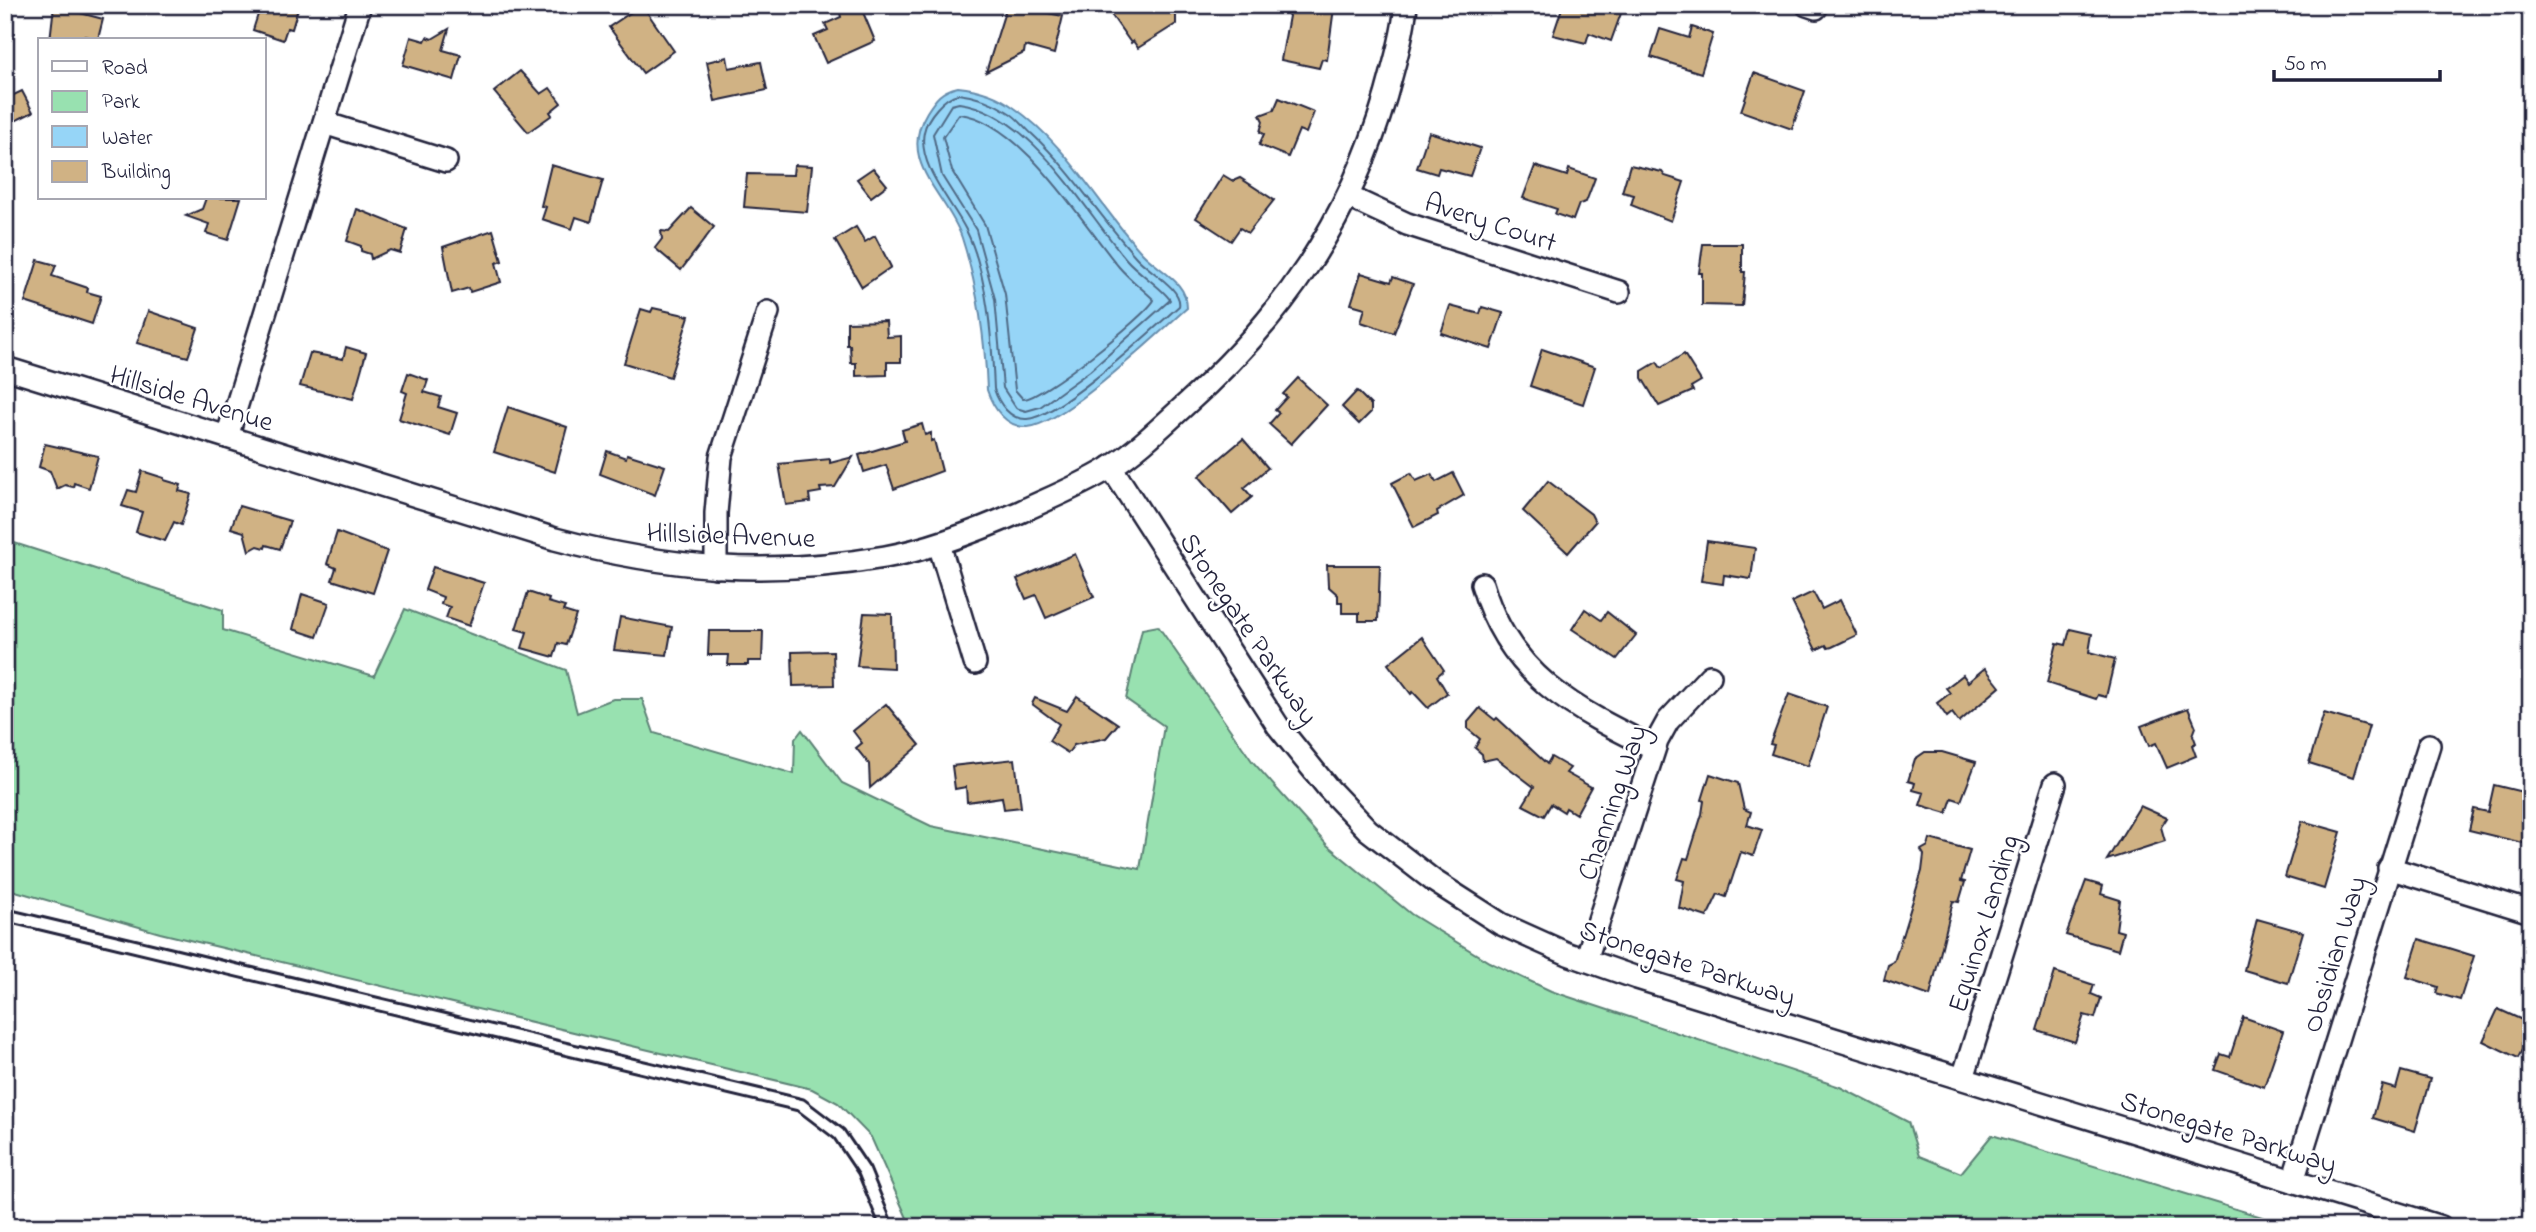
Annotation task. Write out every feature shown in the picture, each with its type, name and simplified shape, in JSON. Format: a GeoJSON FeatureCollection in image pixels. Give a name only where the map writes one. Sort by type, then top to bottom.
{"type":"FeatureCollection","features":[{"type":"Feature","properties":{"kind":"street"},"geometry":{"type":"LineString","coordinates":[[227,437],[360,5]]}},
{"type":"Feature","properties":{"kind":"street","name":"Hillside Avenue"},"geometry":{"type":"LineString","coordinates":[[5,368],[567,542],[624,557],[716,567],[801,568],[886,557],[939,544],[994,524],[1111,467],[1147,440],[1218,376],[1270,321],[1306,270],[1349,197],[1375,133],[1396,60],[1406,5]]}},
{"type":"Feature","properties":{"kind":"street"},"geometry":{"type":"LineString","coordinates":[[324,123],[446,161]]}},
{"type":"Feature","properties":{"kind":"street","name":"Avery Court"},"geometry":{"type":"LineString","coordinates":[[1349,197],[1407,224],[1619,292]]}},
{"type":"Feature","properties":{"kind":"street"},"geometry":{"type":"LineString","coordinates":[[716,567],[716,513],[721,457],[768,312]]}},
{"type":"Feature","properties":{"kind":"street","name":"Stonegate Parkway"},"geometry":{"type":"LineString","coordinates":[[1111,467],[1278,726],[1339,801],[1368,830],[1434,881],[1485,914],[1512,929],[1586,960],[2441,1227]]}},
{"type":"Feature","properties":{"kind":"street"},"geometry":{"type":"LineString","coordinates":[[939,544],[975,663]]}},
{"type":"Feature","properties":{"kind":"street"},"geometry":{"type":"LineString","coordinates":[[1482,584],[1493,617],[1527,670],[1573,705],[1654,748]]}},
{"type":"Feature","properties":{"kind":"street","name":"Channing Way"},"geometry":{"type":"LineString","coordinates":[[1586,960],[1654,748],[1668,721],[1710,676]]}},
{"type":"Feature","properties":{"kind":"street","name":"Obsidian Way"},"geometry":{"type":"LineString","coordinates":[[2293,1181],[2429,745]]}},
{"type":"Feature","properties":{"kind":"street","name":"Equinox Landing"},"geometry":{"type":"LineString","coordinates":[[1963,1078],[2055,784]]}},
{"type":"Feature","properties":{"kind":"street"},"geometry":{"type":"LineString","coordinates":[[2389,868],[2531,912]]}},
{"type":"Feature","properties":{"kind":"lane"},"geometry":{"type":"LineString","coordinates":[[5,915],[801,1105],[839,1133],[864,1171],[887,1227]]}},
{"type":"Feature","properties":{"kind":"green space"},"geometry":{"type":"Polygon","coordinates":[[[5,540],[223,610],[223,630],[374,676],[405,609],[566,670],[577,713],[613,699],[642,699],[654,733],[794,774],[795,739],[802,730],[842,783],[931,826],[1140,869],[1164,726],[1126,699],[1142,629],[1158,626],[1252,761],[1327,845],[1411,914],[1489,962],[1551,991],[1840,1087],[1908,1122],[1919,1156],[1961,1173],[1992,1135],[2295,1227],[911,1227],[871,1137],[838,1103],[812,1089],[160,933],[5,888],[5,540]]]}},
{"type":"Feature","properties":{"kind":"water"},"geometry":{"type":"Polygon","coordinates":[[[958,87],[980,91],[1000,99],[1033,122],[1066,157],[1142,253],[1177,283],[1186,299],[1187,308],[1086,395],[1064,411],[1028,427],[1013,424],[1001,416],[987,390],[980,313],[968,257],[955,222],[921,163],[917,147],[919,130],[930,107],[943,93],[958,87]]]}},
{"type":"Feature","properties":{"kind":"building"},"geometry":{"type":"Polygon","coordinates":[[[261,5],[299,5],[292,29],[287,28],[283,40],[253,30],[261,5]]]}},
{"type":"Feature","properties":{"kind":"building"},"geometry":{"type":"Polygon","coordinates":[[[642,5],[674,51],[643,73],[609,27],[642,5]]]}},
{"type":"Feature","properties":{"kind":"building"},"geometry":{"type":"Polygon","coordinates":[[[860,5],[875,41],[826,63],[814,36],[828,30],[825,24],[841,17],[840,13],[860,5]]]}},
{"type":"Feature","properties":{"kind":"building"},"geometry":{"type":"Polygon","coordinates":[[[1007,5],[1063,16],[1054,54],[1025,46],[1024,53],[986,72],[1007,5]]]}},
{"type":"Feature","properties":{"kind":"building"},"geometry":{"type":"Polygon","coordinates":[[[1120,5],[1169,5],[1176,16],[1176,24],[1138,48],[1133,41],[1131,43],[1110,13],[1120,5]]]}},
{"type":"Feature","properties":{"kind":"building"},"geometry":{"type":"Polygon","coordinates":[[[1282,5],[1334,8],[1327,60],[1322,59],[1319,68],[1281,60],[1289,16],[1282,5]]]}},
{"type":"Feature","properties":{"kind":"building"},"geometry":{"type":"Polygon","coordinates":[[[1563,5],[1624,5],[1611,41],[1589,33],[1586,43],[1553,35],[1563,5]]]}},
{"type":"Feature","properties":{"kind":"building"},"geometry":{"type":"Polygon","coordinates":[[[54,6],[103,19],[98,38],[50,38],[54,6]]]}},
{"type":"Feature","properties":{"kind":"building"},"geometry":{"type":"Polygon","coordinates":[[[1692,27],[1713,34],[1701,73],[1651,57],[1660,29],[1689,38],[1692,27]]]}},
{"type":"Feature","properties":{"kind":"building"},"geometry":{"type":"Polygon","coordinates":[[[449,29],[443,50],[461,55],[454,80],[403,65],[411,37],[425,41],[427,37],[432,39],[449,29]]]}},
{"type":"Feature","properties":{"kind":"building"},"geometry":{"type":"Polygon","coordinates":[[[727,57],[729,68],[761,62],[767,90],[715,101],[707,62],[727,57]]]}},
{"type":"Feature","properties":{"kind":"building"},"geometry":{"type":"Polygon","coordinates":[[[520,71],[541,94],[550,88],[561,103],[550,112],[552,115],[528,132],[494,92],[520,71]]]}},
{"type":"Feature","properties":{"kind":"building"},"geometry":{"type":"Polygon","coordinates":[[[1754,73],[1805,91],[1792,129],[1741,111],[1754,73]]]}},
{"type":"Feature","properties":{"kind":"building"},"geometry":{"type":"Polygon","coordinates":[[[22,91],[33,112],[5,126],[5,99],[22,91]]]}},
{"type":"Feature","properties":{"kind":"building"},"geometry":{"type":"Polygon","coordinates":[[[1279,98],[1314,112],[1306,133],[1299,130],[1288,157],[1259,145],[1264,134],[1260,132],[1263,121],[1260,115],[1274,110],[1279,98]]]}},
{"type":"Feature","properties":{"kind":"building"},"geometry":{"type":"Polygon","coordinates":[[[1429,132],[1480,148],[1470,176],[1439,168],[1437,174],[1417,168],[1429,132]]]}},
{"type":"Feature","properties":{"kind":"building"},"geometry":{"type":"Polygon","coordinates":[[[551,165],[603,180],[591,222],[576,217],[572,229],[542,219],[546,207],[541,206],[551,165]]]}},
{"type":"Feature","properties":{"kind":"building"},"geometry":{"type":"Polygon","coordinates":[[[794,165],[812,166],[807,212],[744,207],[747,174],[793,175],[794,165]]]}},
{"type":"Feature","properties":{"kind":"building"},"geometry":{"type":"Polygon","coordinates":[[[1630,165],[1662,172],[1665,176],[1684,182],[1671,221],[1631,205],[1634,195],[1622,192],[1630,165]]]}},
{"type":"Feature","properties":{"kind":"building"},"geometry":{"type":"Polygon","coordinates":[[[1535,166],[1567,176],[1569,169],[1595,178],[1586,202],[1579,204],[1573,220],[1555,214],[1557,209],[1523,198],[1535,166]]]}},
{"type":"Feature","properties":{"kind":"building"},"geometry":{"type":"Polygon","coordinates":[[[873,168],[887,185],[871,197],[857,179],[873,168]]]}},
{"type":"Feature","properties":{"kind":"building"},"geometry":{"type":"Polygon","coordinates":[[[1223,175],[1233,181],[1240,178],[1274,200],[1248,233],[1240,228],[1231,241],[1196,218],[1223,175]]]}},
{"type":"Feature","properties":{"kind":"building"},"geometry":{"type":"Polygon","coordinates":[[[205,200],[240,200],[228,240],[206,233],[209,224],[186,216],[202,209],[205,200]]]}},
{"type":"Feature","properties":{"kind":"building"},"geometry":{"type":"Polygon","coordinates":[[[691,208],[714,227],[681,270],[655,248],[662,239],[661,231],[669,232],[691,208]]]}},
{"type":"Feature","properties":{"kind":"building"},"geometry":{"type":"Polygon","coordinates":[[[357,209],[407,229],[400,253],[390,250],[371,259],[370,254],[361,251],[361,246],[347,241],[357,209]]]}},
{"type":"Feature","properties":{"kind":"building"},"geometry":{"type":"Polygon","coordinates":[[[856,227],[865,242],[875,236],[891,267],[862,287],[835,240],[856,227]]]}},
{"type":"Feature","properties":{"kind":"building"},"geometry":{"type":"Polygon","coordinates":[[[493,230],[502,261],[496,263],[501,282],[470,292],[469,288],[452,293],[443,247],[493,230]]]}},
{"type":"Feature","properties":{"kind":"building"},"geometry":{"type":"Polygon","coordinates":[[[1703,244],[1742,244],[1742,272],[1745,272],[1742,306],[1702,305],[1702,273],[1699,273],[1703,244]]]}},
{"type":"Feature","properties":{"kind":"building"},"geometry":{"type":"Polygon","coordinates":[[[38,260],[56,265],[52,276],[88,288],[87,292],[101,296],[92,324],[25,302],[38,260]]]}},
{"type":"Feature","properties":{"kind":"building"},"geometry":{"type":"Polygon","coordinates":[[[1361,273],[1391,282],[1393,277],[1413,284],[1394,333],[1361,322],[1365,308],[1351,304],[1361,273]]]}},
{"type":"Feature","properties":{"kind":"building"},"geometry":{"type":"Polygon","coordinates":[[[1450,306],[1480,314],[1482,307],[1503,313],[1491,349],[1441,333],[1450,306]]]}},
{"type":"Feature","properties":{"kind":"building"},"geometry":{"type":"Polygon","coordinates":[[[653,308],[689,316],[670,377],[624,363],[641,309],[651,312],[653,308]]]}},
{"type":"Feature","properties":{"kind":"building"},"geometry":{"type":"Polygon","coordinates":[[[148,311],[198,328],[188,357],[137,343],[148,311]]]}},
{"type":"Feature","properties":{"kind":"building"},"geometry":{"type":"Polygon","coordinates":[[[886,321],[887,337],[901,336],[901,362],[887,362],[887,375],[856,376],[856,363],[851,363],[850,345],[847,345],[847,322],[886,321]]]}},
{"type":"Feature","properties":{"kind":"building"},"geometry":{"type":"Polygon","coordinates":[[[346,347],[366,353],[353,399],[300,386],[310,353],[343,359],[346,347]]]}},
{"type":"Feature","properties":{"kind":"building"},"geometry":{"type":"Polygon","coordinates":[[[1542,349],[1595,367],[1583,404],[1530,386],[1542,349]]]}},
{"type":"Feature","properties":{"kind":"building"},"geometry":{"type":"Polygon","coordinates":[[[1684,354],[1701,381],[1691,387],[1693,391],[1659,406],[1642,378],[1642,371],[1657,362],[1661,368],[1684,354]]]}},
{"type":"Feature","properties":{"kind":"building"},"geometry":{"type":"Polygon","coordinates":[[[408,373],[428,380],[424,392],[441,397],[438,407],[457,413],[450,435],[399,419],[407,393],[402,391],[408,373]]]}},
{"type":"Feature","properties":{"kind":"building"},"geometry":{"type":"Polygon","coordinates":[[[1298,378],[1327,405],[1291,444],[1269,424],[1279,413],[1275,410],[1287,397],[1283,394],[1298,378]]]}},
{"type":"Feature","properties":{"kind":"building"},"geometry":{"type":"Polygon","coordinates":[[[1357,391],[1371,405],[1371,412],[1359,424],[1342,407],[1357,391]]]}},
{"type":"Feature","properties":{"kind":"building"},"geometry":{"type":"Polygon","coordinates":[[[508,407],[567,427],[555,472],[494,452],[508,407]]]}},
{"type":"Feature","properties":{"kind":"building"},"geometry":{"type":"Polygon","coordinates":[[[922,424],[925,435],[931,433],[931,441],[934,440],[942,471],[894,489],[886,465],[864,472],[859,455],[905,441],[902,430],[922,424]]]}},
{"type":"Feature","properties":{"kind":"building"},"geometry":{"type":"Polygon","coordinates":[[[1243,439],[1268,468],[1244,488],[1252,497],[1232,514],[1199,476],[1243,439]]]}},
{"type":"Feature","properties":{"kind":"building"},"geometry":{"type":"Polygon","coordinates":[[[45,444],[98,456],[89,488],[74,483],[73,487],[65,485],[57,489],[50,471],[39,467],[45,444]]]}},
{"type":"Feature","properties":{"kind":"building"},"geometry":{"type":"Polygon","coordinates":[[[607,451],[626,458],[627,454],[665,466],[655,495],[600,474],[607,451]]]}},
{"type":"Feature","properties":{"kind":"building"},"geometry":{"type":"Polygon","coordinates":[[[853,457],[835,487],[820,488],[821,492],[809,494],[810,502],[786,505],[779,464],[830,459],[830,463],[853,457]]]}},
{"type":"Feature","properties":{"kind":"building"},"geometry":{"type":"Polygon","coordinates":[[[142,471],[181,485],[179,491],[191,494],[181,525],[174,522],[165,541],[136,532],[142,512],[122,506],[128,490],[136,492],[142,471]]]}},
{"type":"Feature","properties":{"kind":"building"},"geometry":{"type":"Polygon","coordinates":[[[1411,473],[1416,481],[1432,474],[1436,482],[1453,473],[1464,495],[1437,511],[1438,515],[1414,527],[1392,483],[1411,473]]]}},
{"type":"Feature","properties":{"kind":"building"},"geometry":{"type":"Polygon","coordinates":[[[1548,481],[1591,514],[1595,522],[1568,553],[1523,511],[1548,481]]]}},
{"type":"Feature","properties":{"kind":"building"},"geometry":{"type":"Polygon","coordinates":[[[239,506],[290,521],[280,549],[266,545],[265,548],[258,546],[249,551],[244,532],[231,528],[239,506]]]}},
{"type":"Feature","properties":{"kind":"building"},"geometry":{"type":"Polygon","coordinates":[[[337,532],[387,551],[373,593],[332,580],[336,568],[327,564],[337,532]]]}},
{"type":"Feature","properties":{"kind":"building"},"geometry":{"type":"Polygon","coordinates":[[[1707,541],[1755,548],[1751,579],[1724,575],[1723,584],[1701,581],[1707,541]]]}},
{"type":"Feature","properties":{"kind":"building"},"geometry":{"type":"Polygon","coordinates":[[[1075,554],[1094,597],[1046,618],[1036,595],[1026,599],[1017,579],[1075,554]]]}},
{"type":"Feature","properties":{"kind":"building"},"geometry":{"type":"Polygon","coordinates":[[[1327,565],[1380,565],[1378,621],[1359,621],[1359,613],[1342,613],[1342,602],[1338,602],[1338,595],[1328,586],[1327,565]]]}},
{"type":"Feature","properties":{"kind":"building"},"geometry":{"type":"Polygon","coordinates":[[[433,567],[484,583],[469,626],[446,618],[450,607],[441,604],[443,597],[425,590],[433,567]]]}},
{"type":"Feature","properties":{"kind":"building"},"geometry":{"type":"Polygon","coordinates":[[[528,592],[549,599],[548,602],[565,607],[563,611],[576,615],[566,645],[558,643],[554,657],[522,648],[527,632],[516,629],[528,592]]]}},
{"type":"Feature","properties":{"kind":"building"},"geometry":{"type":"Polygon","coordinates":[[[1813,592],[1822,609],[1840,600],[1857,635],[1832,647],[1828,648],[1826,645],[1816,650],[1792,602],[1813,592]]]}},
{"type":"Feature","properties":{"kind":"building"},"geometry":{"type":"Polygon","coordinates":[[[302,594],[329,603],[317,637],[293,629],[302,594]]]}},
{"type":"Feature","properties":{"kind":"building"},"geometry":{"type":"Polygon","coordinates":[[[1585,609],[1601,620],[1607,612],[1636,635],[1617,659],[1572,629],[1585,609]]]}},
{"type":"Feature","properties":{"kind":"building"},"geometry":{"type":"Polygon","coordinates":[[[864,613],[892,614],[893,668],[857,666],[864,613]]]}},
{"type":"Feature","properties":{"kind":"building"},"geometry":{"type":"Polygon","coordinates":[[[620,617],[672,627],[667,655],[614,650],[620,617]]]}},
{"type":"Feature","properties":{"kind":"building"},"geometry":{"type":"Polygon","coordinates":[[[2070,629],[2092,634],[2089,652],[2115,659],[2106,697],[2098,695],[2096,699],[2047,683],[2057,643],[2066,645],[2070,629]]]}},
{"type":"Feature","properties":{"kind":"building"},"geometry":{"type":"Polygon","coordinates":[[[709,631],[763,631],[762,661],[748,661],[748,665],[728,665],[729,655],[708,655],[709,631]]]}},
{"type":"Feature","properties":{"kind":"building"},"geometry":{"type":"Polygon","coordinates":[[[1422,637],[1444,670],[1437,676],[1447,693],[1428,708],[1413,692],[1411,694],[1388,664],[1422,637]]]}},
{"type":"Feature","properties":{"kind":"building"},"geometry":{"type":"Polygon","coordinates":[[[833,651],[834,685],[793,686],[792,652],[833,651]]]}},
{"type":"Feature","properties":{"kind":"building"},"geometry":{"type":"Polygon","coordinates":[[[1985,668],[2000,687],[1959,722],[1952,713],[1947,717],[1937,703],[1950,693],[1946,688],[1963,675],[1968,682],[1985,668]]]}},
{"type":"Feature","properties":{"kind":"building"},"geometry":{"type":"Polygon","coordinates":[[[1789,694],[1827,707],[1808,766],[1771,754],[1774,745],[1770,744],[1789,694]]]}},
{"type":"Feature","properties":{"kind":"building"},"geometry":{"type":"Polygon","coordinates":[[[1077,696],[1118,724],[1106,738],[1074,745],[1068,753],[1049,741],[1059,724],[1032,704],[1035,698],[1067,711],[1077,696]]]}},
{"type":"Feature","properties":{"kind":"building"},"geometry":{"type":"Polygon","coordinates":[[[886,704],[920,745],[870,788],[869,764],[856,748],[862,743],[853,731],[886,704]]]}},
{"type":"Feature","properties":{"kind":"building"},"geometry":{"type":"Polygon","coordinates":[[[1480,708],[1495,720],[1497,718],[1547,764],[1551,757],[1570,768],[1566,773],[1591,787],[1576,814],[1566,808],[1564,812],[1551,804],[1544,816],[1523,805],[1534,787],[1496,758],[1483,761],[1482,754],[1475,748],[1480,739],[1468,729],[1468,722],[1480,708]]]}},
{"type":"Feature","properties":{"kind":"building"},"geometry":{"type":"Polygon","coordinates":[[[2188,708],[2196,727],[2193,735],[2196,743],[2192,745],[2196,756],[2167,768],[2156,743],[2149,746],[2141,726],[2188,708]]]}},
{"type":"Feature","properties":{"kind":"building"},"geometry":{"type":"Polygon","coordinates":[[[2324,713],[2369,726],[2354,777],[2309,763],[2324,713]]]}},
{"type":"Feature","properties":{"kind":"building"},"geometry":{"type":"Polygon","coordinates":[[[1925,752],[1942,752],[1976,762],[1961,801],[1952,798],[1947,813],[1920,805],[1924,793],[1913,790],[1915,783],[1908,781],[1915,759],[1925,752]]]}},
{"type":"Feature","properties":{"kind":"building"},"geometry":{"type":"Polygon","coordinates":[[[1015,759],[1021,807],[1004,809],[1002,797],[967,802],[966,787],[955,789],[952,766],[1015,759]]]}},
{"type":"Feature","properties":{"kind":"building"},"geometry":{"type":"Polygon","coordinates":[[[1710,774],[1738,783],[1744,809],[1751,812],[1747,825],[1762,830],[1753,856],[1741,852],[1726,897],[1718,894],[1707,917],[1679,908],[1684,881],[1677,879],[1684,858],[1688,859],[1702,814],[1702,800],[1710,774]]]}},
{"type":"Feature","properties":{"kind":"building"},"geometry":{"type":"Polygon","coordinates":[[[2494,785],[2531,794],[2531,845],[2469,830],[2474,809],[2488,812],[2494,785]]]}},
{"type":"Feature","properties":{"kind":"building"},"geometry":{"type":"Polygon","coordinates":[[[2140,806],[2167,818],[2161,827],[2165,841],[2107,860],[2140,806]]]}},
{"type":"Feature","properties":{"kind":"building"},"geometry":{"type":"Polygon","coordinates":[[[2302,821],[2341,832],[2324,889],[2285,877],[2302,821]]]}},
{"type":"Feature","properties":{"kind":"building"},"geometry":{"type":"Polygon","coordinates":[[[1930,839],[1970,850],[1961,881],[1965,882],[1959,902],[1953,901],[1930,996],[1884,980],[1888,965],[1894,962],[1922,871],[1924,855],[1921,850],[1928,846],[1930,839]]]}},
{"type":"Feature","properties":{"kind":"building"},"geometry":{"type":"Polygon","coordinates":[[[2086,881],[2103,886],[2101,894],[2120,900],[2116,930],[2123,932],[2118,950],[2066,935],[2086,881]]]}},
{"type":"Feature","properties":{"kind":"building"},"geometry":{"type":"Polygon","coordinates":[[[2257,919],[2303,932],[2288,983],[2244,970],[2257,919]]]}},
{"type":"Feature","properties":{"kind":"building"},"geometry":{"type":"Polygon","coordinates":[[[2419,939],[2474,956],[2460,1000],[2436,993],[2438,987],[2407,977],[2419,939]]]}},
{"type":"Feature","properties":{"kind":"building"},"geometry":{"type":"Polygon","coordinates":[[[2055,972],[2094,985],[2091,994],[2101,998],[2095,1018],[2084,1015],[2075,1042],[2037,1030],[2055,972]]]}},
{"type":"Feature","properties":{"kind":"building"},"geometry":{"type":"Polygon","coordinates":[[[2498,1009],[2531,1024],[2531,1055],[2522,1050],[2518,1058],[2483,1041],[2498,1009]]]}},
{"type":"Feature","properties":{"kind":"building"},"geometry":{"type":"Polygon","coordinates":[[[2243,1017],[2283,1031],[2264,1087],[2215,1070],[2221,1054],[2230,1057],[2243,1017]]]}},
{"type":"Feature","properties":{"kind":"building"},"geometry":{"type":"Polygon","coordinates":[[[2401,1071],[2430,1079],[2415,1131],[2373,1118],[2382,1085],[2396,1089],[2401,1071]]]}}]}
